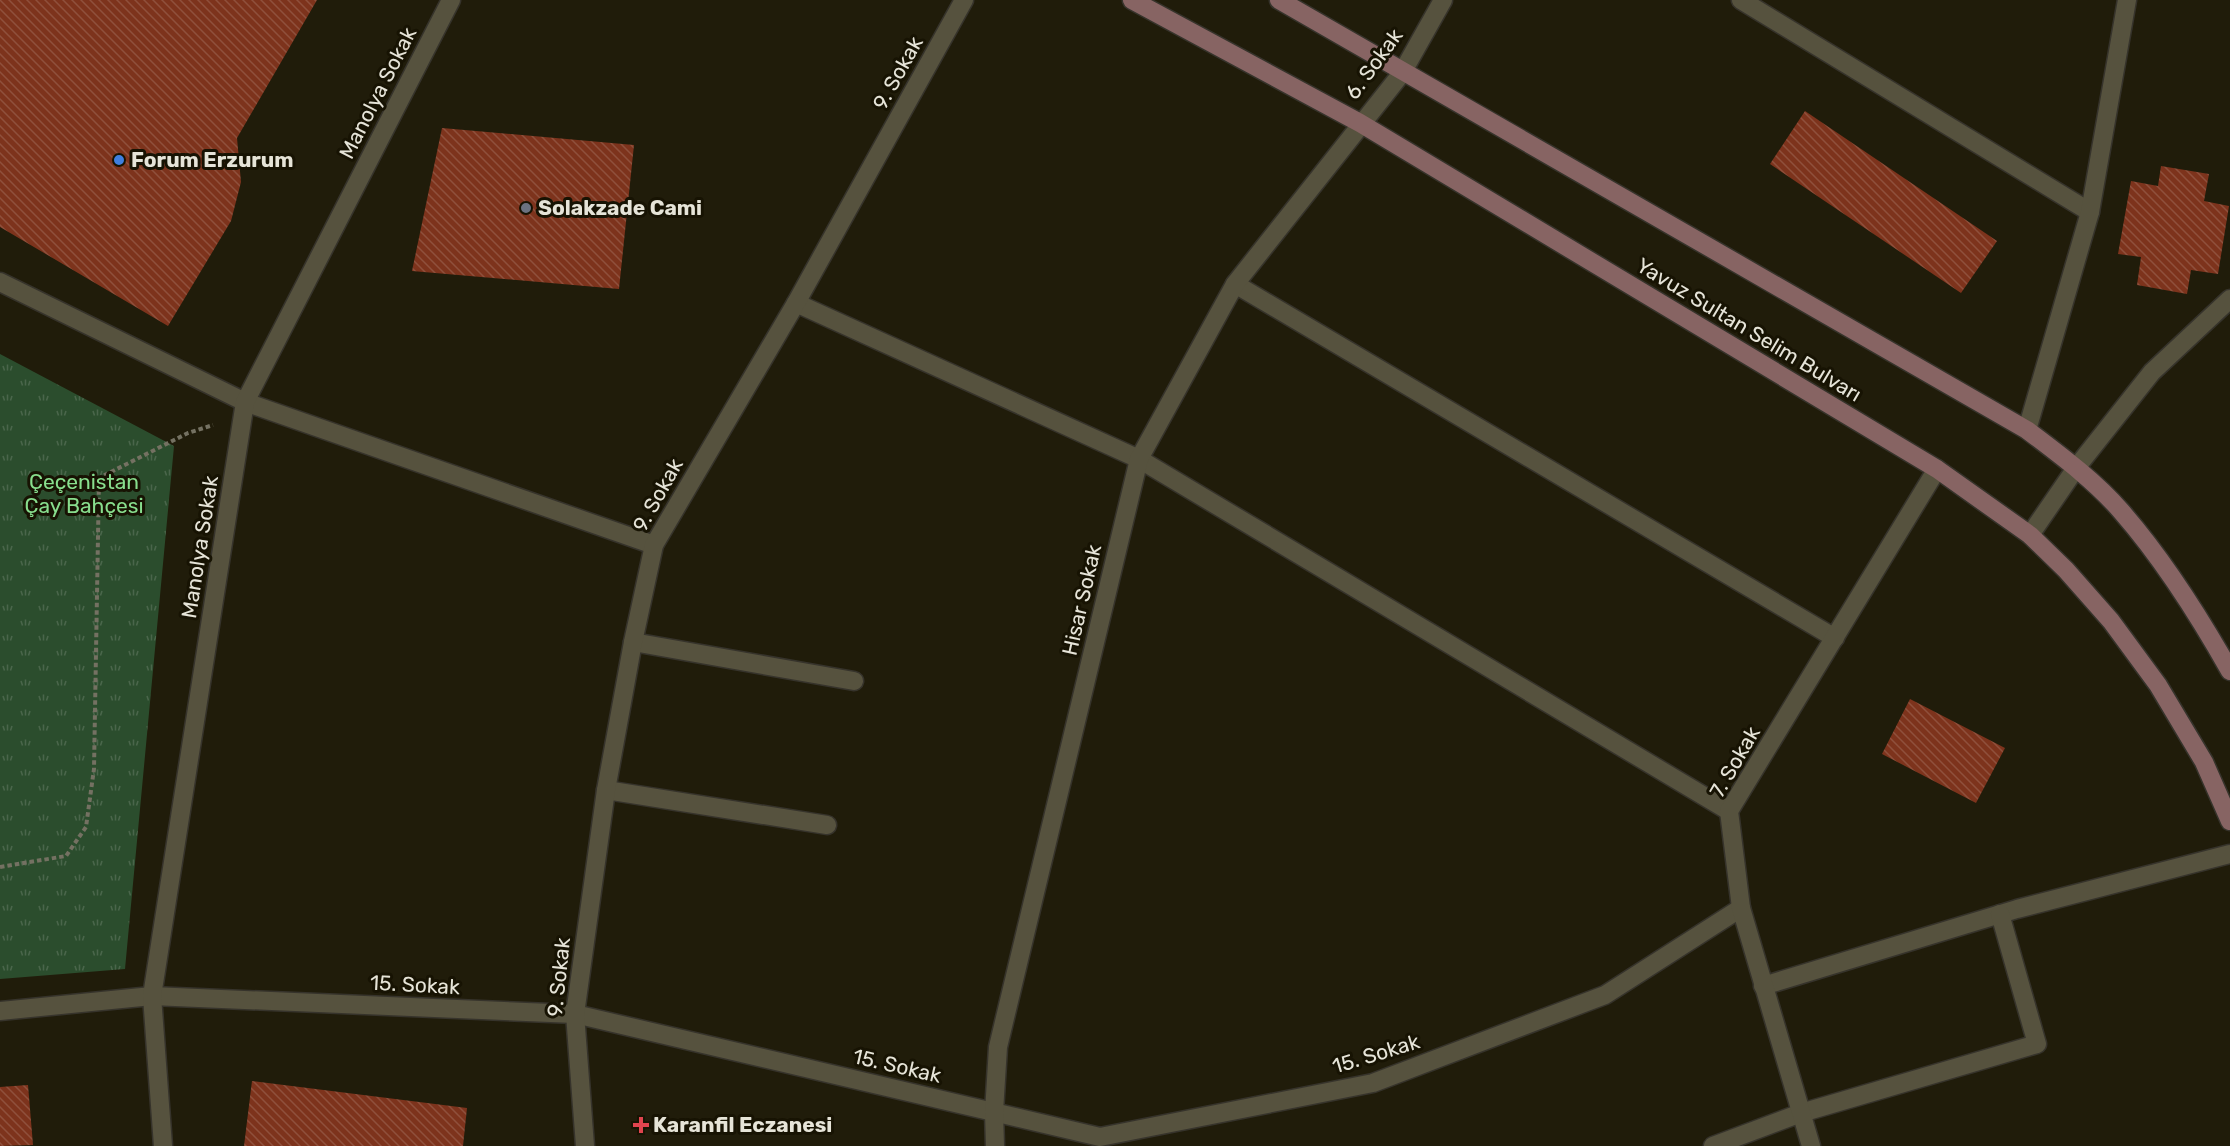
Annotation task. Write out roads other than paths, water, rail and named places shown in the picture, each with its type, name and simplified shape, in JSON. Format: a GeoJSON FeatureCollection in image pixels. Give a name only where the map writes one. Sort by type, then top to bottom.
{"type":"FeatureCollection","features":[{"type":"Feature","properties":{"kind":"main road","name":"Yavuz Sultan Selim Bulvarı"},"geometry":{"type":"LineString","coordinates":[[1132,0],[1360,123],[1937,470],[2030,535],[2066,570],[2111,621],[2158,684],[2204,762],[2230,821]]}},
{"type":"Feature","properties":{"kind":"main road"},"geometry":{"type":"LineString","coordinates":[[1279,0],[1401,73],[2027,430],[2076,468],[2121,511],[2168,573],[2230,671]]}},
{"type":"Feature","properties":{"kind":"street","name":"Manolya Sokak"},"geometry":{"type":"LineString","coordinates":[[163,1146],[152,996],[244,409],[451,0]]}},
{"type":"Feature","properties":{"kind":"street","name":"9. Sokak"},"geometry":{"type":"LineString","coordinates":[[585,1146],[575,1014],[606,790],[633,642],[654,545],[796,303],[964,0]]}},
{"type":"Feature","properties":{"kind":"street","name":"6. Sokak"},"geometry":{"type":"LineString","coordinates":[[1360,123],[1401,73],[1443,0]]}},
{"type":"Feature","properties":{"kind":"street"},"geometry":{"type":"LineString","coordinates":[[1741,0],[2090,212]]}},
{"type":"Feature","properties":{"kind":"street"},"geometry":{"type":"LineString","coordinates":[[2027,430],[2090,212],[2127,0]]}},
{"type":"Feature","properties":{"kind":"street","name":"Hisar Sokak"},"geometry":{"type":"LineString","coordinates":[[995,1146],[994,1112],[998,1047],[1139,459],[1235,284],[1360,123]]}},
{"type":"Feature","properties":{"kind":"street"},"geometry":{"type":"LineString","coordinates":[[0,282],[244,409],[654,545]]}},
{"type":"Feature","properties":{"kind":"street"},"geometry":{"type":"LineString","coordinates":[[1235,284],[1836,638]]}},
{"type":"Feature","properties":{"kind":"street"},"geometry":{"type":"LineString","coordinates":[[2030,535],[2076,468],[2152,372],[2230,299]]}},
{"type":"Feature","properties":{"kind":"street"},"geometry":{"type":"LineString","coordinates":[[796,303],[1139,459],[1729,811]]}},
{"type":"Feature","properties":{"kind":"street","name":"7. Sokak"},"geometry":{"type":"LineString","coordinates":[[1811,1146],[1741,908],[1729,811],[1937,470]]}},
{"type":"Feature","properties":{"kind":"street"},"geometry":{"type":"LineString","coordinates":[[633,642],[854,681]]}},
{"type":"Feature","properties":{"kind":"street"},"geometry":{"type":"LineString","coordinates":[[606,790],[827,825]]}},
{"type":"Feature","properties":{"kind":"street"},"geometry":{"type":"LineString","coordinates":[[1763,986],[2000,914],[2230,854]]}},
{"type":"Feature","properties":{"kind":"street","name":"15. Sokak"},"geometry":{"type":"LineString","coordinates":[[0,1011],[152,996],[575,1014],[1101,1137],[1373,1083],[1605,995],[1741,908]]}},
{"type":"Feature","properties":{"kind":"street"},"geometry":{"type":"LineString","coordinates":[[1713,1146],[1801,1113],[2037,1044],[2000,914]]}},
{"type":"Feature","properties":{"kind":"place","name":"Forum Erzurum"},"geometry":{"type":"Point","coordinates":[119,160]}},
{"type":"Feature","properties":{"kind":"place","name":"Solakzade Cami"},"geometry":{"type":"Point","coordinates":[526,208]}},
{"type":"Feature","properties":{"kind":"place","name":"Karanfil Eczanesi"},"geometry":{"type":"Point","coordinates":[641,1125]}},
{"type":"Feature","properties":{"kind":"park label","name":"Çeçenistan Çay Bahçesi"},"geometry":{"type":"Point","coordinates":[84,494]}}]}
